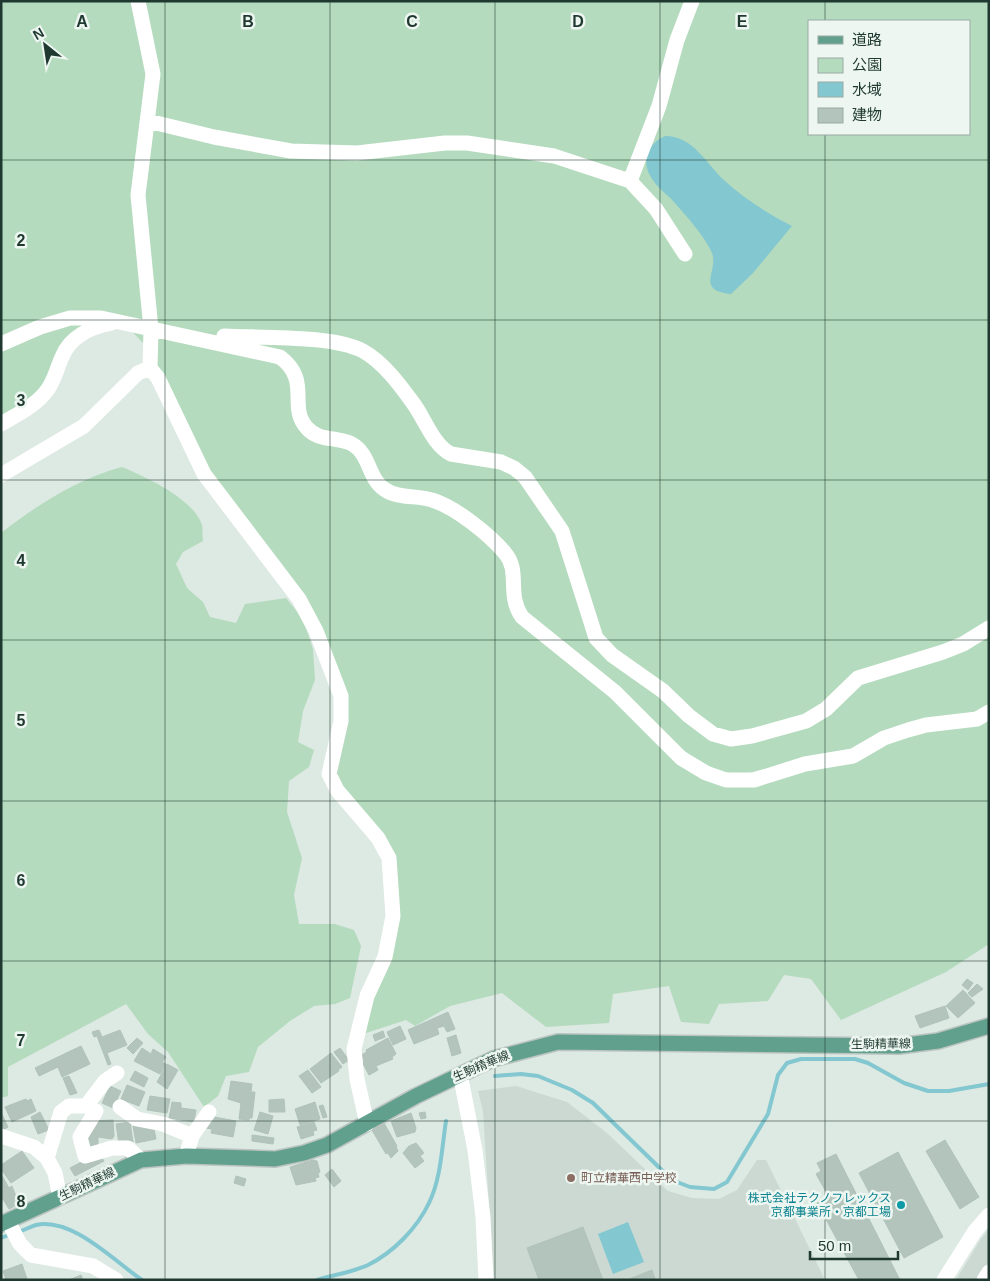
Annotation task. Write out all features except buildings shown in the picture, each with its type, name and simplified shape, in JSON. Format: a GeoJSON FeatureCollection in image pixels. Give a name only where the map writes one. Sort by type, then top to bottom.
{"type":"FeatureCollection","features":[{"type":"Feature","properties":{"kind":"main road","name":"生駒精華線"},"geometry":{"type":"LineString","coordinates":[[5,1223],[141,1160],[186,1156],[275,1159],[304,1153],[327,1145],[460,1074],[494,1059],[558,1042],[899,1046],[938,1041],[989,1026]]}},
{"type":"Feature","properties":{"kind":"street"},"geometry":{"type":"LineString","coordinates":[[138,1],[153,74],[148,122],[139,172],[138,195],[151,329],[150,368],[158,378],[204,474],[299,599],[316,631],[341,696],[341,721],[329,774],[337,790],[378,838],[389,858],[393,916],[386,957],[367,996],[354,1049],[357,1079],[367,1124]]}},
{"type":"Feature","properties":{"kind":"street"},"geometry":{"type":"LineString","coordinates":[[630,181],[659,106],[677,40],[692,1]]}},
{"type":"Feature","properties":{"kind":"street"},"geometry":{"type":"LineString","coordinates":[[148,122],[159,122],[214,137],[291,151],[357,153],[467,142],[554,156],[630,181],[656,209],[685,254]]}},
{"type":"Feature","properties":{"kind":"street"},"geometry":{"type":"LineString","coordinates":[[1,344],[40,326],[70,318],[101,318],[274,354],[286,361],[297,379],[298,411],[306,428],[321,438],[346,441],[358,448],[366,458],[376,481],[385,490],[440,503],[461,515],[498,547],[511,564],[513,571],[512,595],[522,617],[615,692],[681,758],[706,774],[726,780],[754,780],[805,764],[853,756],[884,738],[908,730],[926,725],[977,719],[989,712]]}},
{"type":"Feature","properties":{"kind":"street"},"geometry":{"type":"LineString","coordinates":[[1,424],[42,398],[52,383],[62,356],[75,340],[100,326],[120,323]]}},
{"type":"Feature","properties":{"kind":"street"},"geometry":{"type":"LineString","coordinates":[[178,334],[319,341],[345,344],[371,356],[404,390],[425,419],[435,440],[444,450],[467,457],[501,462],[525,477],[562,531],[596,638],[612,655],[663,691],[689,716],[713,734],[731,739],[752,736],[806,721],[826,709],[858,678],[943,652],[963,644],[989,628]]}},
{"type":"Feature","properties":{"kind":"street"},"geometry":{"type":"LineString","coordinates":[[1,475],[84,426],[138,373],[150,368]]}},
{"type":"Feature","properties":{"kind":"street"},"geometry":{"type":"LineString","coordinates":[[47,1158],[61,1112],[69,1106],[86,1106],[105,1081],[117,1072]]}},
{"type":"Feature","properties":{"kind":"street"},"geometry":{"type":"LineString","coordinates":[[460,1074],[476,1159],[483,1217],[486,1280]]}},
{"type":"Feature","properties":{"kind":"street"},"geometry":{"type":"LineString","coordinates":[[120,1107],[137,1119],[163,1124],[192,1136]]}},
{"type":"Feature","properties":{"kind":"street"},"geometry":{"type":"LineString","coordinates":[[96,1112],[80,1137],[85,1156],[112,1148],[128,1148],[141,1160]]}},
{"type":"Feature","properties":{"kind":"street"},"geometry":{"type":"LineString","coordinates":[[186,1156],[192,1136],[209,1112]]}},
{"type":"Feature","properties":{"kind":"street"},"geometry":{"type":"LineString","coordinates":[[1,1136],[34,1147],[47,1158],[55,1173],[60,1198]]}},
{"type":"Feature","properties":{"kind":"street"},"geometry":{"type":"LineString","coordinates":[[944,1280],[975,1231],[989,1215]]}},
{"type":"Feature","properties":{"kind":"street"},"geometry":{"type":"LineString","coordinates":[[5,1223],[20,1244],[31,1255],[93,1266],[116,1280]]}},
{"type":"Feature","properties":{"kind":"street"},"geometry":{"type":"LineString","coordinates":[[984,1280],[989,1272]]}},
{"type":"Feature","properties":{"kind":"shaded area","name":"町立精華西中学校"},"geometry":{"type":"Polygon","coordinates":[[[516,1086],[567,1102],[607,1133],[668,1191],[692,1198],[719,1199],[737,1190],[757,1160],[766,1160],[825,1280],[494,1280],[483,1111],[478,1091],[516,1086]]]}},
{"type":"Feature","properties":{"kind":"shaded area"},"geometry":{"type":"Polygon","coordinates":[[[989,1229],[989,1280],[956,1280],[979,1242],[989,1229]]]}},
{"type":"Feature","properties":{"kind":"green space"},"geometry":{"type":"Polygon","coordinates":[[[1,1],[133,1],[149,75],[144,121],[144,344],[121,320],[89,327],[50,382],[1,421],[1,1]]]}},
{"type":"Feature","properties":{"kind":"green space"},"geometry":{"type":"Polygon","coordinates":[[[143,1],[989,1],[989,707],[851,753],[754,776],[707,770],[524,615],[517,579],[463,512],[387,487],[369,457],[309,425],[297,371],[154,324],[143,206],[154,122],[143,1]]]}},
{"type":"Feature","properties":{"kind":"green space"},"geometry":{"type":"Polygon","coordinates":[[[157,336],[272,358],[290,374],[294,412],[350,448],[367,472],[420,501],[458,518],[504,560],[508,595],[714,781],[989,717],[989,944],[946,972],[841,1020],[811,979],[784,975],[768,1001],[719,1004],[709,1024],[681,1022],[669,986],[613,994],[609,1023],[546,1027],[502,993],[450,1006],[415,1026],[406,1020],[366,1033],[371,998],[390,958],[393,857],[334,774],[334,663],[208,471],[161,375],[154,356],[157,336]]]}},
{"type":"Feature","properties":{"kind":"green space"},"geometry":{"type":"Polygon","coordinates":[[[122,467],[143,476],[179,497],[197,515],[202,525],[203,541],[183,552],[176,564],[187,588],[203,602],[210,617],[236,623],[245,604],[286,598],[303,619],[313,649],[315,680],[303,711],[298,742],[314,750],[309,767],[289,781],[287,812],[302,858],[294,895],[299,924],[335,924],[354,930],[361,946],[350,998],[335,1004],[314,1006],[290,1021],[258,1047],[249,1072],[226,1076],[218,1096],[204,1107],[168,1052],[148,1034],[126,1004],[8,1067],[8,1096],[1,1098],[1,533],[58,494],[89,478],[122,467]]]}},
{"type":"Feature","properties":{"kind":"water"},"geometry":{"type":"Polygon","coordinates":[[[665,136],[675,137],[692,146],[725,181],[741,194],[792,226],[753,273],[731,294],[720,292],[713,288],[710,278],[713,265],[711,251],[684,213],[657,186],[647,169],[646,163],[649,150],[658,140],[665,136]]]}},
{"type":"Feature","properties":{"kind":"water"},"geometry":{"type":"Polygon","coordinates":[[[628,1222],[644,1262],[613,1274],[598,1234],[628,1222]]]}},
{"type":"Feature","properties":{"kind":"waterway"},"geometry":{"type":"LineString","coordinates":[[495,1076],[521,1074],[538,1076],[572,1090],[593,1103],[672,1180],[690,1187],[714,1189],[727,1182],[768,1114],[778,1075],[787,1063],[801,1059],[855,1059],[868,1063],[904,1083],[928,1091],[949,1091],[989,1084]]}},
{"type":"Feature","properties":{"kind":"waterway"},"geometry":{"type":"LineString","coordinates":[[317,1280],[349,1272],[378,1260],[396,1246],[411,1230],[424,1212],[433,1194],[439,1173],[446,1121]]}},
{"type":"Feature","properties":{"kind":"waterway"},"geometry":{"type":"LineString","coordinates":[[18,1232],[36,1225],[50,1224],[64,1228],[92,1242],[142,1280]]}},
{"type":"Feature","properties":{"kind":"waterway"},"geometry":{"type":"LineString","coordinates":[[1,1238],[11,1234]]}},
{"type":"Feature","properties":{"kind":"place","name":"町立精華西中学校"},"geometry":{"type":"Point","coordinates":[571,1178]}},
{"type":"Feature","properties":{"kind":"place","name":"株式会社テクノフレックス 京都事業所・京都工場"},"geometry":{"type":"Point","coordinates":[901,1205]}}]}
